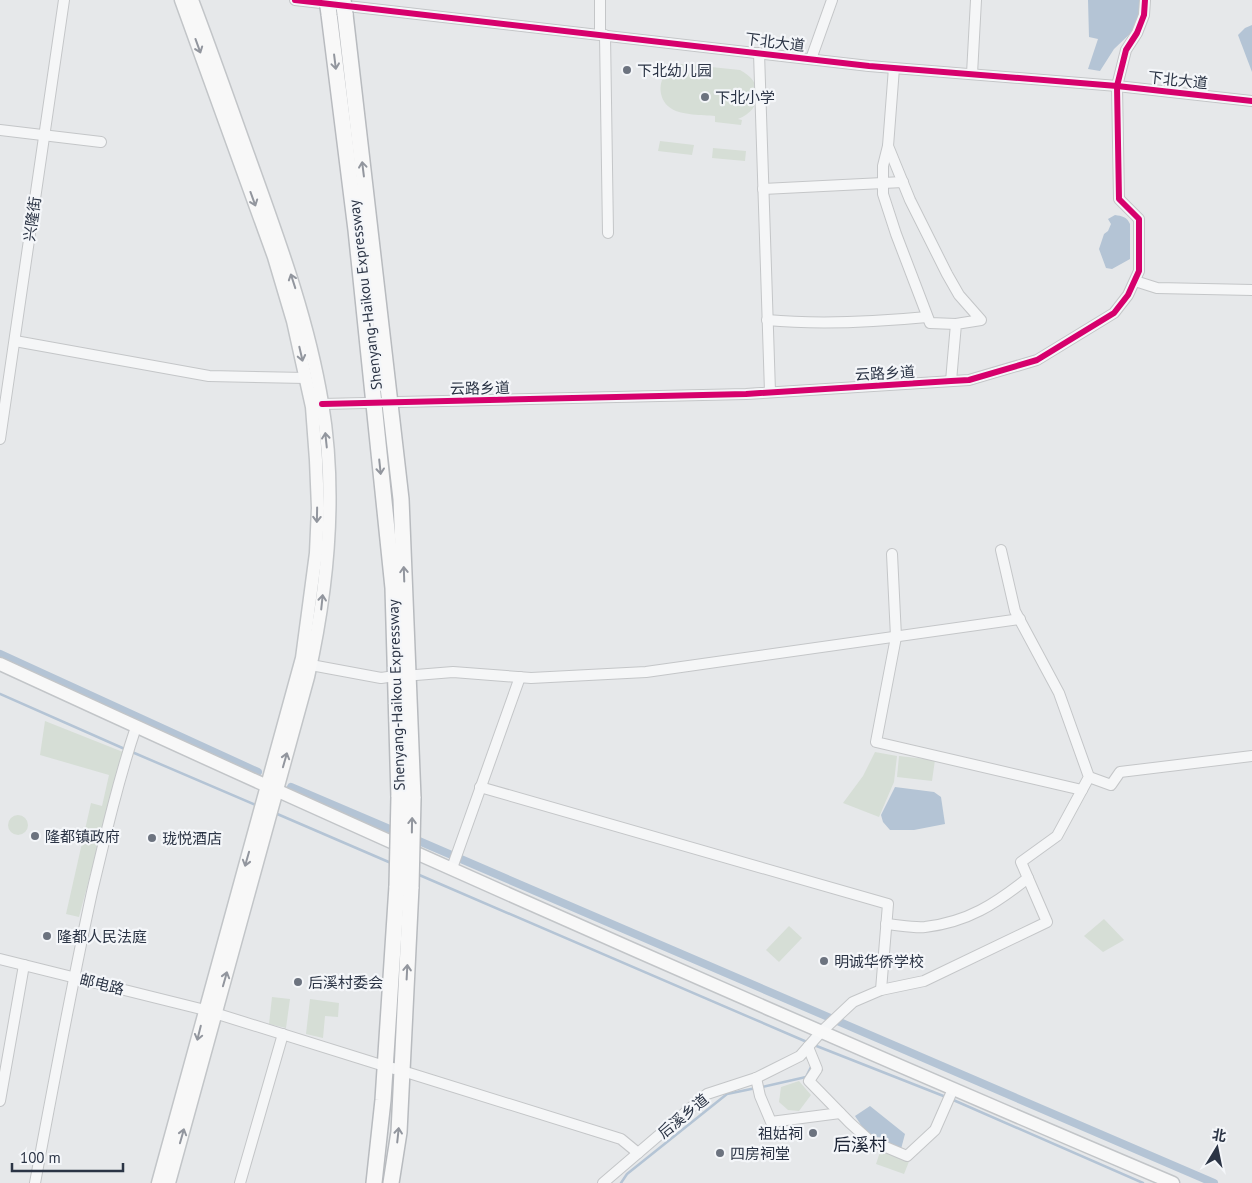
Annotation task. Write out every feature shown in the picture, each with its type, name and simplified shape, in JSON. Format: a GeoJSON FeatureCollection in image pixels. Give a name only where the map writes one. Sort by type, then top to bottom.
{"type":"FeatureCollection","features":[{"type":"Feature","properties":{"kind":"highway","name":"Shenyang-Haikou Expressway"},"geometry":{"type":"LineString","coordinates":[[328,7],[356,230],[393,588],[406,797]]}},
{"type":"Feature","properties":{"kind":"highway","name":"Shenyang-Haikou Expressway"},"geometry":{"type":"LineString","coordinates":[[344,7],[401,500],[406,797],[398,1132],[391,1183]]}},
{"type":"Feature","properties":{"kind":"highway","name":"Shenyang-Haikou Expressway"},"geometry":{"type":"LineString","coordinates":[[374,1183],[404,887]]}},
{"type":"Feature","properties":{"kind":"main road"},"geometry":{"type":"LineString","coordinates":[[158,1183],[210,1011],[272,787],[302,658],[316,553],[318,508],[312,408],[293,321],[274,256],[181,0]]}},
{"type":"Feature","properties":{"kind":"main road"},"geometry":{"type":"LineString","coordinates":[[192,0],[301,306],[322,404],[329,495],[328,539],[322,605],[311,665],[272,787]]}},
{"type":"Feature","properties":{"kind":"main road"},"geometry":{"type":"LineString","coordinates":[[0,664],[136,727],[452,867],[815,1040],[1168,1182]]}},
{"type":"Feature","properties":{"kind":"main road"},"geometry":{"type":"LineString","coordinates":[[169,1183],[210,1011]]}},
{"type":"Feature","properties":{"kind":"street","name":"兴隆街"},"geometry":{"type":"LineString","coordinates":[[0,439],[64,0]]}},
{"type":"Feature","properties":{"kind":"street","name":"下北大道"},"geometry":{"type":"LineString","coordinates":[[296,0],[894,68],[1117,86],[1252,101]]}},
{"type":"Feature","properties":{"kind":"street"},"geometry":{"type":"LineString","coordinates":[[600,0],[608,233]]}},
{"type":"Feature","properties":{"kind":"street"},"geometry":{"type":"LineString","coordinates":[[812,59],[832,0]]}},
{"type":"Feature","properties":{"kind":"street"},"geometry":{"type":"LineString","coordinates":[[972,74],[976,0]]}},
{"type":"Feature","properties":{"kind":"street","name":"云路乡道"},"geometry":{"type":"LineString","coordinates":[[398,402],[770,392],[969,380],[1037,360],[1114,313],[1128,295],[1139,271],[1139,219],[1119,199],[1117,86],[1126,50],[1137,33],[1144,15],[1145,0]]}},
{"type":"Feature","properties":{"kind":"street"},"geometry":{"type":"LineString","coordinates":[[759,53],[770,392]]}},
{"type":"Feature","properties":{"kind":"street"},"geometry":{"type":"LineString","coordinates":[[888,146],[910,200],[947,274],[959,295],[981,320],[956,324],[930,323],[896,234],[883,194],[883,166],[888,146],[894,68]]}},
{"type":"Feature","properties":{"kind":"street"},"geometry":{"type":"LineString","coordinates":[[0,130],[101,142]]}},
{"type":"Feature","properties":{"kind":"street"},"geometry":{"type":"LineString","coordinates":[[763,189],[903,182]]}},
{"type":"Feature","properties":{"kind":"street"},"geometry":{"type":"LineString","coordinates":[[1135,281],[1157,288],[1252,290]]}},
{"type":"Feature","properties":{"kind":"street"},"geometry":{"type":"LineString","coordinates":[[767,320],[787,322],[887,321],[928,317]]}},
{"type":"Feature","properties":{"kind":"street"},"geometry":{"type":"LineString","coordinates":[[951,381],[956,324]]}},
{"type":"Feature","properties":{"kind":"street"},"geometry":{"type":"LineString","coordinates":[[15,341],[209,376],[306,378]]}},
{"type":"Feature","properties":{"kind":"street"},"geometry":{"type":"LineString","coordinates":[[322,404],[366,403]]}},
{"type":"Feature","properties":{"kind":"street"},"geometry":{"type":"LineString","coordinates":[[886,924],[924,927],[963,920],[1003,898],[1028,878],[1021,862],[1057,836],[1089,777],[1059,693],[1015,611],[1001,550]]}},
{"type":"Feature","properties":{"kind":"street"},"geometry":{"type":"LineString","coordinates":[[892,554],[896,637],[876,742],[1082,790]]}},
{"type":"Feature","properties":{"kind":"street"},"geometry":{"type":"LineString","coordinates":[[416,675],[453,672],[530,678],[646,672],[1020,619]]}},
{"type":"Feature","properties":{"kind":"street"},"geometry":{"type":"LineString","coordinates":[[311,665],[381,678],[388,677]]}},
{"type":"Feature","properties":{"kind":"street"},"geometry":{"type":"LineString","coordinates":[[452,867],[520,678]]}},
{"type":"Feature","properties":{"kind":"street"},"geometry":{"type":"LineString","coordinates":[[35,1183],[73,977],[102,847],[126,755],[136,727]]}},
{"type":"Feature","properties":{"kind":"street"},"geometry":{"type":"LineString","coordinates":[[1089,777],[1111,785],[1120,772],[1252,756]]}},
{"type":"Feature","properties":{"kind":"street"},"geometry":{"type":"LineString","coordinates":[[480,787],[888,904],[881,990]]}},
{"type":"Feature","properties":{"kind":"street","name":"后溪乡道"},"geometry":{"type":"LineString","coordinates":[[603,1183],[611,1179],[638,1153],[707,1094],[758,1084],[800,1056],[853,1002],[881,990],[924,981],[1047,922],[1028,878]]}},
{"type":"Feature","properties":{"kind":"street","name":"邮电路"},"geometry":{"type":"LineString","coordinates":[[0,959],[210,1011],[378,1064]]}},
{"type":"Feature","properties":{"kind":"street"},"geometry":{"type":"LineString","coordinates":[[0,1101],[24,965]]}},
{"type":"Feature","properties":{"kind":"street"},"geometry":{"type":"LineString","coordinates":[[240,1183],[283,1034]]}},
{"type":"Feature","properties":{"kind":"street"},"geometry":{"type":"LineString","coordinates":[[815,1040],[813,1061],[817,1069],[809,1081],[869,1140],[907,1156],[935,1130],[950,1095]]}},
{"type":"Feature","properties":{"kind":"street"},"geometry":{"type":"LineString","coordinates":[[409,1073],[621,1139],[638,1153]]}},
{"type":"Feature","properties":{"kind":"street"},"geometry":{"type":"LineString","coordinates":[[758,1084],[771,1122],[840,1113]]}},
{"type":"Feature","properties":{"kind":"shaded area"},"geometry":{"type":"Polygon","coordinates":[[[682,64],[740,70],[748,75],[757,88],[758,95],[753,109],[747,115],[738,119],[742,120],[741,125],[715,122],[715,116],[676,111],[667,105],[661,91],[662,80],[664,75],[670,70],[682,64]]]}},
{"type":"Feature","properties":{"kind":"shaded area"},"geometry":{"type":"Polygon","coordinates":[[[660,141],[694,145],[692,155],[658,151],[660,141]]]}},
{"type":"Feature","properties":{"kind":"shaded area"},"geometry":{"type":"Polygon","coordinates":[[[713,148],[746,151],[745,161],[712,158],[713,148]]]}},
{"type":"Feature","properties":{"kind":"shaded area"},"geometry":{"type":"Polygon","coordinates":[[[45,721],[123,752],[79,917],[66,914],[91,803],[102,806],[109,775],[40,755],[45,721]]]}},
{"type":"Feature","properties":{"kind":"shaded area"},"geometry":{"type":"Polygon","coordinates":[[[875,752],[897,756],[894,782],[879,817],[843,803],[863,776],[875,752]]]}},
{"type":"Feature","properties":{"kind":"shaded area"},"geometry":{"type":"Polygon","coordinates":[[[899,756],[935,760],[932,781],[897,777],[899,756]]]}},
{"type":"Feature","properties":{"kind":"shaded area"},"geometry":{"type":"Polygon","coordinates":[[[18,815],[25,818],[28,825],[25,832],[18,835],[11,832],[8,825],[11,818],[18,815]]]}},
{"type":"Feature","properties":{"kind":"shaded area"},"geometry":{"type":"Polygon","coordinates":[[[1104,919],[1124,940],[1103,952],[1084,936],[1104,919]]]}},
{"type":"Feature","properties":{"kind":"shaded area"},"geometry":{"type":"Polygon","coordinates":[[[789,926],[802,938],[779,962],[766,950],[789,926]]]}},
{"type":"Feature","properties":{"kind":"shaded area"},"geometry":{"type":"Polygon","coordinates":[[[272,997],[290,999],[286,1028],[269,1024],[272,997]]]}},
{"type":"Feature","properties":{"kind":"shaded area"},"geometry":{"type":"Polygon","coordinates":[[[310,999],[339,1003],[338,1017],[325,1016],[323,1038],[306,1034],[310,999]]]}},
{"type":"Feature","properties":{"kind":"shaded area"},"geometry":{"type":"Polygon","coordinates":[[[799,1081],[811,1095],[799,1111],[788,1110],[779,1102],[781,1087],[799,1081]]]}},
{"type":"Feature","properties":{"kind":"shaded area"},"geometry":{"type":"Polygon","coordinates":[[[881,1149],[910,1159],[904,1174],[876,1164],[881,1149]]]}},
{"type":"Feature","properties":{"kind":"water"},"geometry":{"type":"Polygon","coordinates":[[[1088,0],[1140,0],[1139,15],[1134,30],[1114,49],[1100,71],[1088,69],[1098,39],[1089,37],[1088,0]]]}},
{"type":"Feature","properties":{"kind":"water"},"geometry":{"type":"Polygon","coordinates":[[[1252,25],[1252,72],[1238,35],[1245,28],[1252,25]]]}},
{"type":"Feature","properties":{"kind":"water"},"geometry":{"type":"Polygon","coordinates":[[[1115,215],[1124,217],[1130,224],[1130,259],[1112,269],[1106,268],[1099,249],[1104,234],[1108,231],[1111,224],[1108,219],[1115,215]]]}},
{"type":"Feature","properties":{"kind":"water"},"geometry":{"type":"Polygon","coordinates":[[[895,787],[934,792],[941,797],[945,824],[914,830],[890,830],[883,822],[881,815],[895,787]]]}},
{"type":"Feature","properties":{"kind":"water"},"geometry":{"type":"Polygon","coordinates":[[[870,1106],[905,1134],[901,1149],[867,1134],[855,1116],[870,1106]]]}},
{"type":"Feature","properties":{"kind":"waterway"},"geometry":{"type":"LineString","coordinates":[[0,654],[258,772]]}},
{"type":"Feature","properties":{"kind":"waterway"},"geometry":{"type":"LineString","coordinates":[[0,694],[127,750]]}},
{"type":"Feature","properties":{"kind":"waterway"},"geometry":{"type":"LineString","coordinates":[[132,752],[258,806]]}},
{"type":"Feature","properties":{"kind":"waterway"},"geometry":{"type":"LineString","coordinates":[[291,787],[399,833]]}},
{"type":"Feature","properties":{"kind":"waterway"},"geometry":{"type":"LineString","coordinates":[[275,813],[391,863]]}},
{"type":"Feature","properties":{"kind":"waterway"},"geometry":{"type":"LineString","coordinates":[[412,838],[1214,1183]]}},
{"type":"Feature","properties":{"kind":"waterway"},"geometry":{"type":"LineString","coordinates":[[417,874],[807,1042]]}},
{"type":"Feature","properties":{"kind":"waterway"},"geometry":{"type":"LineString","coordinates":[[814,1045],[946,1097]]}},
{"type":"Feature","properties":{"kind":"waterway"},"geometry":{"type":"LineString","coordinates":[[762,1087],[806,1077],[812,1065]]}},
{"type":"Feature","properties":{"kind":"waterway"},"geometry":{"type":"LineString","coordinates":[[621,1183],[627,1174],[727,1094],[756,1088]]}},
{"type":"Feature","properties":{"kind":"waterway"},"geometry":{"type":"LineString","coordinates":[[951,1099],[1143,1183]]}},
{"type":"Feature","properties":{"kind":"cycle path"},"geometry":{"type":"LineString","coordinates":[[295,0],[869,66],[1117,86],[1252,101]]}},
{"type":"Feature","properties":{"kind":"cycle path"},"geometry":{"type":"LineString","coordinates":[[322,404],[746,394],[969,380],[1037,360],[1114,313],[1128,295],[1139,271],[1139,219],[1119,199],[1117,86],[1126,50],[1137,33],[1144,15],[1145,0]]}},
{"type":"Feature","properties":{"kind":"place","name":"下北幼儿园"},"geometry":{"type":"Point","coordinates":[627,70]}},
{"type":"Feature","properties":{"kind":"place","name":"下北小学"},"geometry":{"type":"Point","coordinates":[705,97]}},
{"type":"Feature","properties":{"kind":"place","name":"隆都镇政府"},"geometry":{"type":"Point","coordinates":[35,836]}},
{"type":"Feature","properties":{"kind":"place","name":"珑悦酒店"},"geometry":{"type":"Point","coordinates":[152,838]}},
{"type":"Feature","properties":{"kind":"place","name":"隆都人民法庭"},"geometry":{"type":"Point","coordinates":[47,936]}},
{"type":"Feature","properties":{"kind":"place","name":"明诚华侨学校"},"geometry":{"type":"Point","coordinates":[824,961]}},
{"type":"Feature","properties":{"kind":"place","name":"后溪村委会"},"geometry":{"type":"Point","coordinates":[298,982]}},
{"type":"Feature","properties":{"kind":"place","name":"祖姑祠"},"geometry":{"type":"Point","coordinates":[813,1133]}},
{"type":"Feature","properties":{"kind":"place","name":"四房祠堂"},"geometry":{"type":"Point","coordinates":[720,1153]}},
{"type":"Feature","properties":{"kind":"district","name":"后溪村"},"geometry":{"type":"Point","coordinates":[860,1144]}}]}
